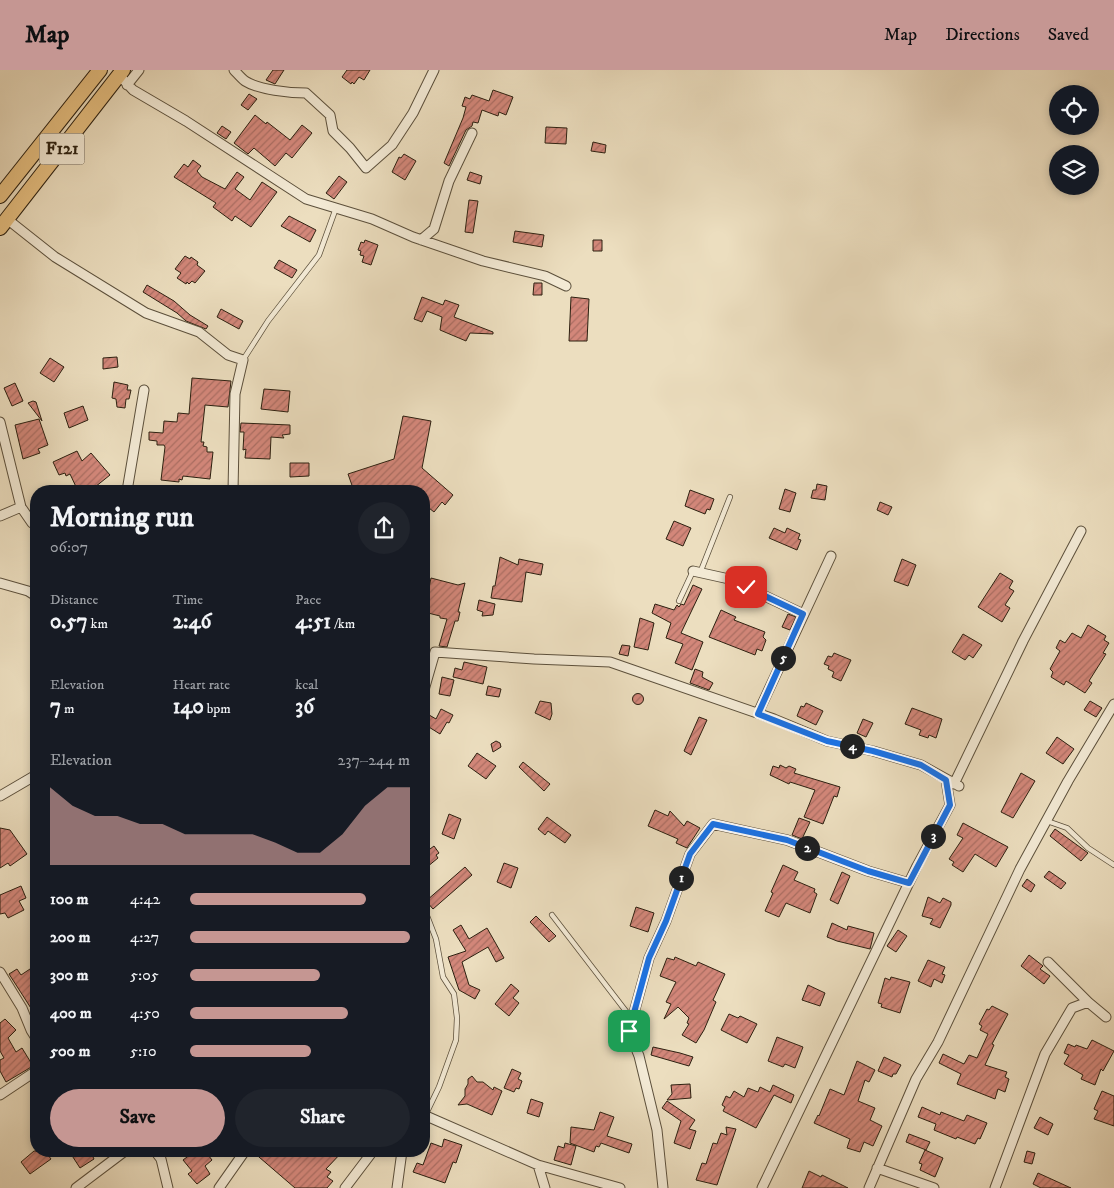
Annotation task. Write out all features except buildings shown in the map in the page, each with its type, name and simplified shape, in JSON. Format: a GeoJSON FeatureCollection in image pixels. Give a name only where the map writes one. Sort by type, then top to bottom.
{"type":"FeatureCollection","features":[{"type":"Feature","properties":{"kind":"main road","name":"F121"},"geometry":{"type":"LineString","coordinates":[[0,196],[100,70]]}},
{"type":"Feature","properties":{"kind":"main road","name":"F121"},"geometry":{"type":"LineString","coordinates":[[4,223],[123,77]]}},
{"type":"Feature","properties":{"kind":"street"},"geometry":{"type":"LineString","coordinates":[[138,70],[123,77],[140,94],[186,121],[306,199],[372,218],[421,240],[483,261],[545,276],[566,286]]}},
{"type":"Feature","properties":{"kind":"street"},"geometry":{"type":"LineString","coordinates":[[234,70],[246,81],[259,86],[284,92],[306,93],[330,115],[333,131],[366,168],[392,145],[413,113],[434,70]]}},
{"type":"Feature","properties":{"kind":"street"},"geometry":{"type":"LineString","coordinates":[[421,240],[434,230],[449,181],[472,134]]}},
{"type":"Feature","properties":{"kind":"street"},"geometry":{"type":"LineString","coordinates":[[4,223],[146,313],[199,332],[228,355],[243,360],[234,394],[233,485]]}},
{"type":"Feature","properties":{"kind":"street"},"geometry":{"type":"LineString","coordinates":[[128,485],[144,390]]}},
{"type":"Feature","properties":{"kind":"street"},"geometry":{"type":"LineString","coordinates":[[0,422],[21,507],[30,520]]}},
{"type":"Feature","properties":{"kind":"street"},"geometry":{"type":"LineString","coordinates":[[0,516],[21,507]]}},
{"type":"Feature","properties":{"kind":"street"},"geometry":{"type":"LineString","coordinates":[[762,1188],[909,883],[950,805],[953,783],[1023,641],[1081,531]]}},
{"type":"Feature","properties":{"kind":"street"},"geometry":{"type":"LineString","coordinates":[[758,714],[830,556]]}},
{"type":"Feature","properties":{"kind":"street"},"geometry":{"type":"LineString","coordinates":[[697,572],[729,579],[803,614]]}},
{"type":"Feature","properties":{"kind":"street"},"geometry":{"type":"LineString","coordinates":[[0,583],[30,592]]}},
{"type":"Feature","properties":{"kind":"street"},"geometry":{"type":"LineString","coordinates":[[430,669],[435,652],[610,662],[758,714],[827,741],[873,751],[921,765],[953,783]]}},
{"type":"Feature","properties":{"kind":"street"},"geometry":{"type":"LineString","coordinates":[[869,1188],[916,1079],[938,1042],[1020,869],[1114,704]]}},
{"type":"Feature","properties":{"kind":"street"},"geometry":{"type":"LineString","coordinates":[[0,796],[30,778]]}},
{"type":"Feature","properties":{"kind":"street"},"geometry":{"type":"LineString","coordinates":[[663,1188],[657,1130],[639,1056],[629,1031],[649,958],[666,921],[690,854],[713,824],[787,840],[868,871],[909,883]]}},
{"type":"Feature","properties":{"kind":"street"},"geometry":{"type":"LineString","coordinates":[[1048,962],[1088,1002],[1106,1017]]}},
{"type":"Feature","properties":{"kind":"street"},"geometry":{"type":"LineString","coordinates":[[0,972],[22,1008],[30,1028]]}},
{"type":"Feature","properties":{"kind":"street"},"geometry":{"type":"LineString","coordinates":[[995,1188],[1045,1054],[1072,1008],[1088,1002]]}},
{"type":"Feature","properties":{"kind":"street"},"geometry":{"type":"LineString","coordinates":[[0,1095],[30,1075]]}},
{"type":"Feature","properties":{"kind":"street"},"geometry":{"type":"LineString","coordinates":[[430,1118],[538,1165],[620,1188]]}},
{"type":"Feature","properties":{"kind":"street"},"geometry":{"type":"LineString","coordinates":[[76,1188],[116,1157]]}},
{"type":"Feature","properties":{"kind":"street"},"geometry":{"type":"LineString","coordinates":[[160,1157],[168,1188]]}},
{"type":"Feature","properties":{"kind":"street"},"geometry":{"type":"LineString","coordinates":[[219,1188],[241,1157]]}},
{"type":"Feature","properties":{"kind":"street"},"geometry":{"type":"LineString","coordinates":[[345,1188],[368,1157]]}},
{"type":"Feature","properties":{"kind":"street"},"geometry":{"type":"LineString","coordinates":[[397,1188],[401,1157]]}},
{"type":"Feature","properties":{"kind":"street"},"geometry":{"type":"LineString","coordinates":[[538,1165],[545,1188]]}},
{"type":"Feature","properties":{"kind":"street"},"geometry":{"type":"LineString","coordinates":[[877,1168],[934,1188]]}},
{"type":"Feature","properties":{"kind":"lane"},"geometry":{"type":"LineString","coordinates":[[243,360],[268,321],[319,255],[336,208]]}},
{"type":"Feature","properties":{"kind":"lane"},"geometry":{"type":"LineString","coordinates":[[679,602],[697,572],[730,497]]}},
{"type":"Feature","properties":{"kind":"lane"},"geometry":{"type":"LineString","coordinates":[[739,602],[746,587]]}},
{"type":"Feature","properties":{"kind":"lane"},"geometry":{"type":"LineString","coordinates":[[1047,821],[1068,828],[1088,848],[1114,864]]}},
{"type":"Feature","properties":{"kind":"lane"},"geometry":{"type":"LineString","coordinates":[[552,915],[632,1019]]}},
{"type":"Feature","properties":{"kind":"lane"},"geometry":{"type":"LineString","coordinates":[[430,924],[436,939],[443,977],[454,994],[457,1018],[456,1040],[439,1087],[430,1104]]}},
{"type":"Feature","properties":{"kind":"route"},"geometry":{"type":"LineString","coordinates":[[629,1031],[649,958],[666,921],[690,854],[713,824],[787,840],[868,871],[909,883],[950,805],[946,780],[921,765],[873,751],[827,741],[758,714],[803,614],[746,587]]}}]}
